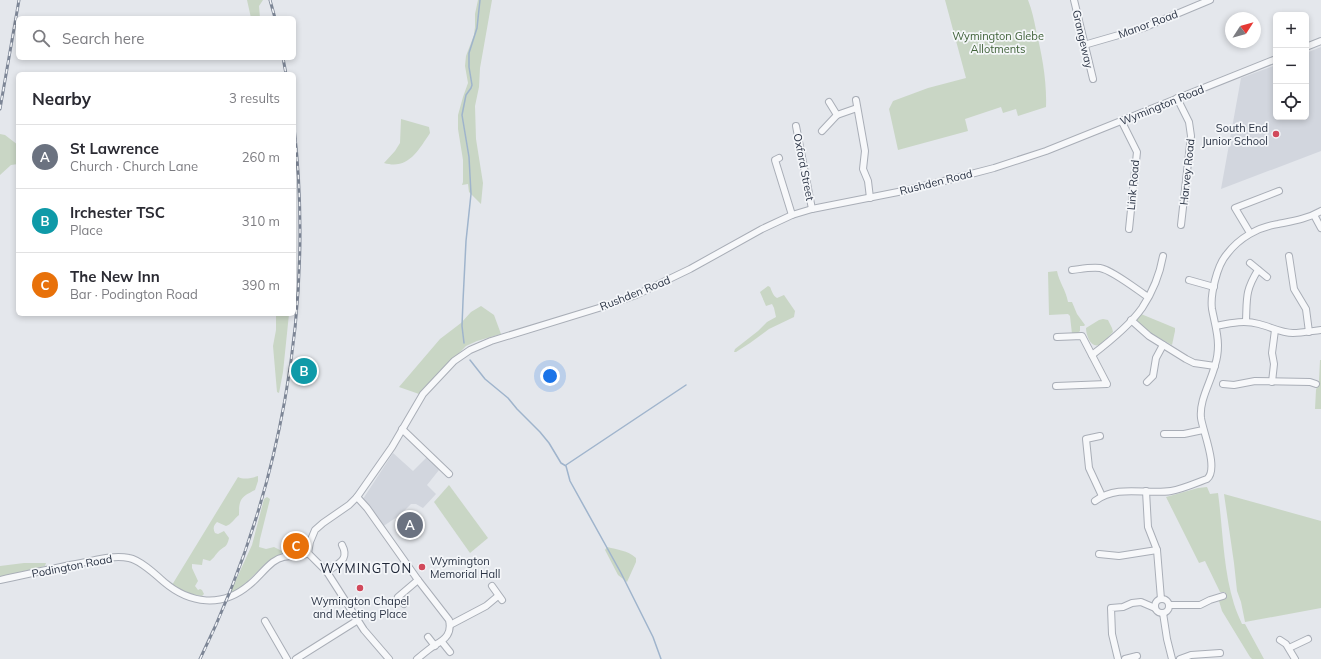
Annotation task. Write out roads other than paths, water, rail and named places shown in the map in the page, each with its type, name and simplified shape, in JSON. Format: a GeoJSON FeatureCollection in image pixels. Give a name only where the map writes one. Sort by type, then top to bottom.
{"type":"FeatureCollection","features":[{"type":"Feature","properties":{"kind":"street","name":"Grangeway"},"geometry":{"type":"LineString","coordinates":[[1074,0],[1092,79]]}},
{"type":"Feature","properties":{"kind":"street","name":"Manor Road"},"geometry":{"type":"LineString","coordinates":[[1084,45],[1143,28],[1210,0]]}},
{"type":"Feature","properties":{"kind":"street"},"geometry":{"type":"LineString","coordinates":[[1309,46],[1321,41]]}},
{"type":"Feature","properties":{"kind":"street","name":"Wymington Road"},"geometry":{"type":"LineString","coordinates":[[1048,150],[1122,122],[1177,98],[1273,60]]}},
{"type":"Feature","properties":{"kind":"street","name":"Harvey Road"},"geometry":{"type":"LineString","coordinates":[[1177,98],[1189,122],[1191,136],[1181,226]]}},
{"type":"Feature","properties":{"kind":"street"},"geometry":{"type":"LineString","coordinates":[[856,100],[864,151],[863,169],[868,181],[870,198]]}},
{"type":"Feature","properties":{"kind":"street"},"geometry":{"type":"LineString","coordinates":[[830,102],[838,115]]}},
{"type":"Feature","properties":{"kind":"street"},"geometry":{"type":"LineString","coordinates":[[822,131],[838,115],[857,108]]}},
{"type":"Feature","properties":{"kind":"street","name":"Link Road"},"geometry":{"type":"LineString","coordinates":[[1122,122],[1136,152],[1129,229]]}},
{"type":"Feature","properties":{"kind":"street","name":"Oxford Street"},"geometry":{"type":"LineString","coordinates":[[796,126],[812,209]]}},
{"type":"Feature","properties":{"kind":"street","name":"Rushden Road"},"geometry":{"type":"LineString","coordinates":[[308,553],[313,534],[318,526],[349,505],[357,497],[392,446],[423,394],[454,361],[470,350],[491,341],[636,295],[690,269],[762,229],[792,215],[812,209],[870,198],[948,180],[994,168],[1048,150]]}},
{"type":"Feature","properties":{"kind":"street"},"geometry":{"type":"LineString","coordinates":[[779,158],[775,160],[792,215]]}},
{"type":"Feature","properties":{"kind":"street"},"geometry":{"type":"LineString","coordinates":[[1250,233],[1235,208],[1279,191]]}},
{"type":"Feature","properties":{"kind":"street"},"geometry":{"type":"LineString","coordinates":[[1095,501],[1102,496],[1127,490],[1172,491],[1207,479],[1210,476],[1212,473],[1210,455],[1201,416],[1202,405],[1215,366],[1218,345],[1212,307],[1218,268],[1226,254],[1250,233],[1276,224],[1296,221],[1321,211]]}},
{"type":"Feature","properties":{"kind":"street"},"geometry":{"type":"LineString","coordinates":[[1314,215],[1321,228]]}},
{"type":"Feature","properties":{"kind":"street"},"geometry":{"type":"LineString","coordinates":[[1092,355],[1110,342],[1142,308],[1160,271],[1163,256]]}},
{"type":"Feature","properties":{"kind":"street"},"geometry":{"type":"LineString","coordinates":[[1289,256],[1294,290],[1306,309],[1309,332]]}},
{"type":"Feature","properties":{"kind":"street"},"geometry":{"type":"LineString","coordinates":[[1250,263],[1268,277]]}},
{"type":"Feature","properties":{"kind":"street"},"geometry":{"type":"LineString","coordinates":[[1072,270],[1101,268],[1110,272],[1148,297]]}},
{"type":"Feature","properties":{"kind":"street"},"geometry":{"type":"LineString","coordinates":[[1246,322],[1247,291],[1250,282],[1258,270]]}},
{"type":"Feature","properties":{"kind":"street"},"geometry":{"type":"LineString","coordinates":[[1189,280],[1214,287]]}},
{"type":"Feature","properties":{"kind":"street"},"geometry":{"type":"LineString","coordinates":[[1131,320],[1149,336],[1194,363],[1215,366]]}},
{"type":"Feature","properties":{"kind":"street"},"geometry":{"type":"LineString","coordinates":[[1216,326],[1232,322],[1246,322],[1261,324],[1275,330],[1292,333],[1321,330]]}},
{"type":"Feature","properties":{"kind":"street"},"geometry":{"type":"LineString","coordinates":[[1272,382],[1274,364],[1272,352],[1275,330]]}},
{"type":"Feature","properties":{"kind":"street"},"geometry":{"type":"LineString","coordinates":[[1057,337],[1082,336],[1110,390]]}},
{"type":"Feature","properties":{"kind":"street"},"geometry":{"type":"LineString","coordinates":[[1146,382],[1153,376],[1156,358],[1163,345]]}},
{"type":"Feature","properties":{"kind":"street"},"geometry":{"type":"LineString","coordinates":[[1223,384],[1234,386],[1255,381],[1310,382],[1316,384]]}},
{"type":"Feature","properties":{"kind":"street"},"geometry":{"type":"LineString","coordinates":[[1056,386],[1107,384]]}},
{"type":"Feature","properties":{"kind":"street"},"geometry":{"type":"LineString","coordinates":[[402,428],[449,474]]}},
{"type":"Feature","properties":{"kind":"street"},"geometry":{"type":"LineString","coordinates":[[1164,434],[1184,434],[1203,430]]}},
{"type":"Feature","properties":{"kind":"street"},"geometry":{"type":"LineString","coordinates":[[1084,432],[1089,468],[1102,496]]}},
{"type":"Feature","properties":{"kind":"street"},"geometry":{"type":"LineString","coordinates":[[1086,439],[1100,436]]}},
{"type":"Feature","properties":{"kind":"street"},"geometry":{"type":"LineString","coordinates":[[1146,491],[1148,527],[1157,550],[1161,599]]}},
{"type":"Feature","properties":{"kind":"street"},"geometry":{"type":"LineString","coordinates":[[357,497],[367,508],[418,580],[449,620],[449,635],[420,658]]}},
{"type":"Feature","properties":{"kind":"street"},"geometry":{"type":"LineString","coordinates":[[326,572],[344,559],[346,555],[342,545]]}},
{"type":"Feature","properties":{"kind":"street"},"geometry":{"type":"LineString","coordinates":[[1099,554],[1119,556],[1157,550]]}},
{"type":"Feature","properties":{"kind":"street"},"geometry":{"type":"LineString","coordinates":[[308,553],[326,572],[358,620],[389,659]]}},
{"type":"Feature","properties":{"kind":"street","name":"Podington Road"},"geometry":{"type":"LineString","coordinates":[[0,580],[105,558],[129,558],[140,563],[187,597],[200,600],[215,600],[228,598],[240,593],[267,567],[281,558],[287,556],[304,556],[308,553]]}},
{"type":"Feature","properties":{"kind":"street"},"geometry":{"type":"LineString","coordinates":[[404,604],[398,597],[418,580]]}},
{"type":"Feature","properties":{"kind":"street"},"geometry":{"type":"LineString","coordinates":[[450,625],[500,598],[492,586]]}},
{"type":"Feature","properties":{"kind":"street"},"geometry":{"type":"LineString","coordinates":[[1169,606],[1200,605],[1223,596]]}},
{"type":"Feature","properties":{"kind":"street"},"geometry":{"type":"LineString","coordinates":[[1161,599],[1166,600],[1169,606]]}},
{"type":"Feature","properties":{"kind":"street"},"geometry":{"type":"LineString","coordinates":[[1155,608],[1156,603],[1161,599]]}},
{"type":"Feature","properties":{"kind":"street"},"geometry":{"type":"LineString","coordinates":[[1118,659],[1112,634],[1111,608],[1123,607],[1132,603],[1141,602],[1155,608],[1158,612],[1163,614]]}},
{"type":"Feature","properties":{"kind":"street"},"geometry":{"type":"LineString","coordinates":[[1163,614],[1168,610],[1169,606]]}},
{"type":"Feature","properties":{"kind":"street"},"geometry":{"type":"LineString","coordinates":[[1163,614],[1166,639],[1172,659]]}},
{"type":"Feature","properties":{"kind":"street"},"geometry":{"type":"LineString","coordinates":[[296,659],[358,620]]}},
{"type":"Feature","properties":{"kind":"street"},"geometry":{"type":"LineString","coordinates":[[265,621],[287,659]]}},
{"type":"Feature","properties":{"kind":"street"},"geometry":{"type":"LineString","coordinates":[[428,637],[435,646]]}},
{"type":"Feature","properties":{"kind":"street"},"geometry":{"type":"LineString","coordinates":[[1289,648],[1308,639]]}},
{"type":"Feature","properties":{"kind":"street"},"geometry":{"type":"LineString","coordinates":[[1280,640],[1286,644],[1295,659]]}},
{"type":"Feature","properties":{"kind":"street"},"geometry":{"type":"LineString","coordinates":[[442,642],[450,652]]}},
{"type":"Feature","properties":{"kind":"street"},"geometry":{"type":"LineString","coordinates":[[1180,659],[1191,655],[1220,653]]}},
{"type":"Feature","properties":{"kind":"street"},"geometry":{"type":"LineString","coordinates":[[1125,659],[1137,656]]}},
{"type":"Feature","properties":{"kind":"waterway"},"geometry":{"type":"LineString","coordinates":[[464,343],[462,326],[463,301],[466,241],[471,194],[469,157],[462,115],[466,95],[472,85],[469,67],[469,53],[477,28],[480,0]]}},
{"type":"Feature","properties":{"kind":"waterway"},"geometry":{"type":"LineString","coordinates":[[470,360],[485,379],[508,398],[540,432],[549,443],[561,463],[566,466],[570,481],[621,573],[653,637],[661,659]]}},
{"type":"Feature","properties":{"kind":"waterway"},"geometry":{"type":"LineString","coordinates":[[566,465],[686,385]]}},
{"type":"Feature","properties":{"kind":"railway"},"geometry":{"type":"LineString","coordinates":[[16,16],[19,0]]}},
{"type":"Feature","properties":{"kind":"railway"},"geometry":{"type":"LineString","coordinates":[[270,0],[274,16]]}},
{"type":"Feature","properties":{"kind":"railway"},"geometry":{"type":"LineString","coordinates":[[0,109],[16,17]]}},
{"type":"Feature","properties":{"kind":"railway"},"geometry":{"type":"LineString","coordinates":[[283,60],[286,72]]}},
{"type":"Feature","properties":{"kind":"railway"},"geometry":{"type":"LineString","coordinates":[[296,154],[299,195],[299,264],[296,315]]}},
{"type":"Feature","properties":{"kind":"railway"},"geometry":{"type":"LineString","coordinates":[[200,659],[228,597],[251,533],[270,467],[285,400],[296,316]]}},
{"type":"Feature","properties":{"kind":"place","name":"South End Junior School"},"geometry":{"type":"Point","coordinates":[1276,134]}},
{"type":"Feature","properties":{"kind":"place","name":"Irchester TSC"},"geometry":{"type":"Point","coordinates":[304,371]}},
{"type":"Feature","properties":{"kind":"place","name":"St Lawrence"},"geometry":{"type":"Point","coordinates":[410,525]}},
{"type":"Feature","properties":{"kind":"place","name":"The New Inn"},"geometry":{"type":"Point","coordinates":[296,546]}},
{"type":"Feature","properties":{"kind":"place","name":"Wymington Memorial Hall"},"geometry":{"type":"Point","coordinates":[422,567]}},
{"type":"Feature","properties":{"kind":"place","name":"Wymington Chapel and Meeting Place"},"geometry":{"type":"Point","coordinates":[360,588]}},
{"type":"Feature","properties":{"kind":"district","name":"WYMINGTON"},"geometry":{"type":"Point","coordinates":[366,568]}},
{"type":"Feature","properties":{"kind":"park label","name":"Wymington Glebe Allotments"},"geometry":{"type":"Point","coordinates":[998,42]}}]}
